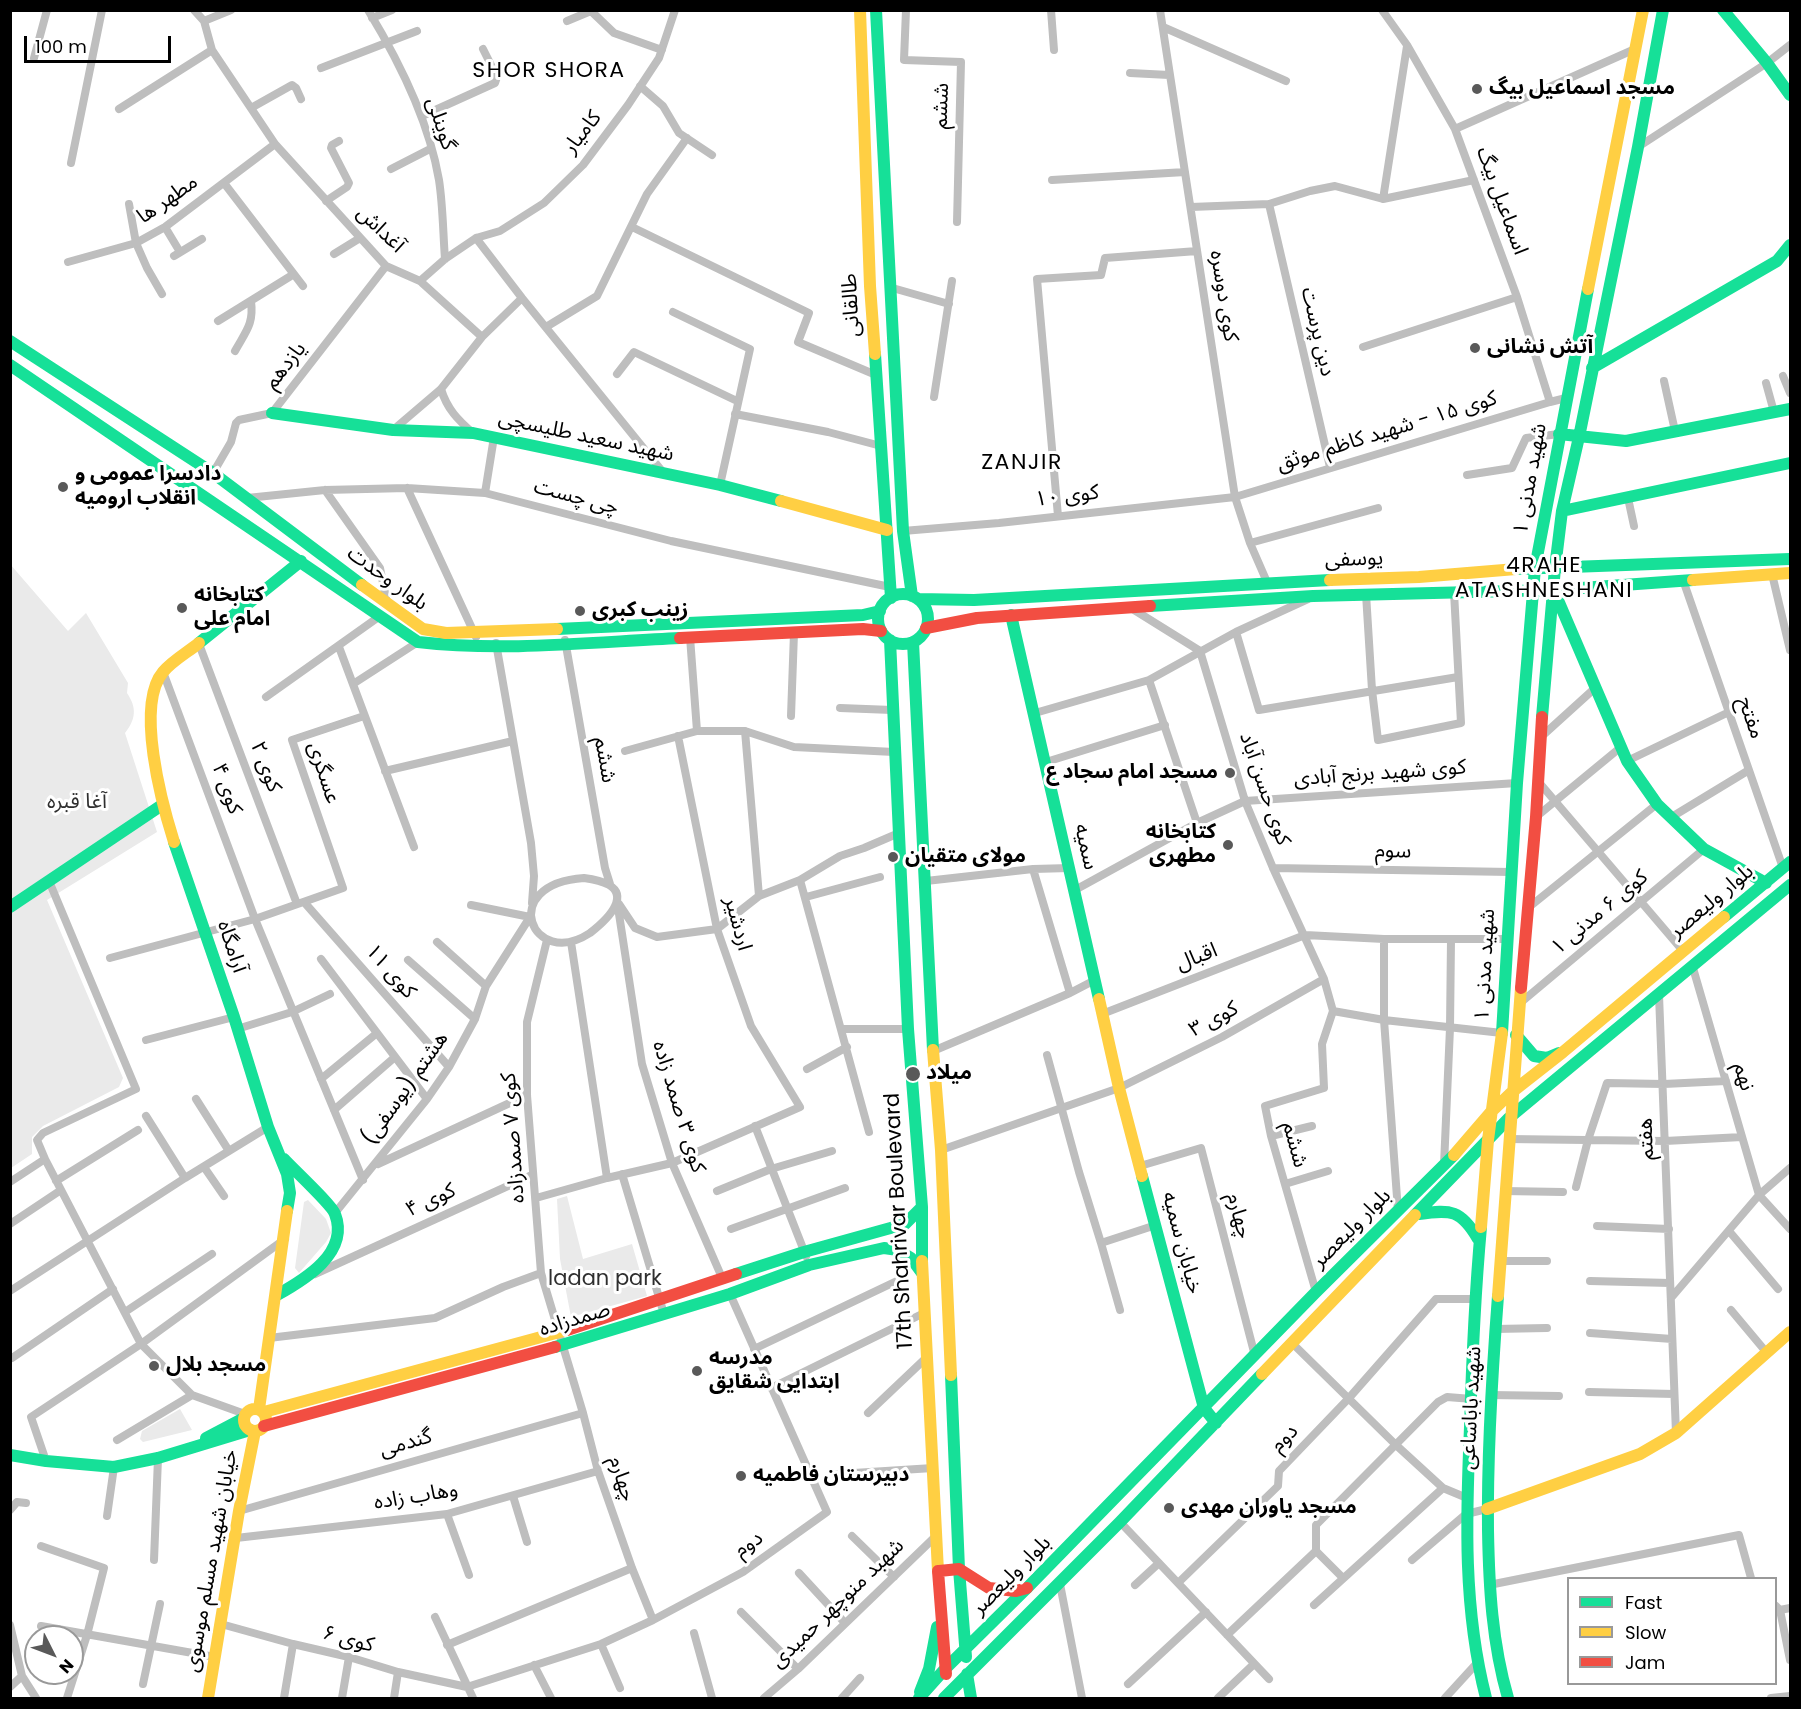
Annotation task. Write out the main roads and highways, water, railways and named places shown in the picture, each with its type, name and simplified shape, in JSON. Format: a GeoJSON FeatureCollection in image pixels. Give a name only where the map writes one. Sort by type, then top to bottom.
{"type":"FeatureCollection","features":[{"type":"Feature","properties":{"kind":"main road","name":"طالقانی"},"geometry":{"type":"LineString","coordinates":[[860,10],[870,286],[891,592]]}},
{"type":"Feature","properties":{"kind":"main road","name":"طالقانی"},"geometry":{"type":"LineString","coordinates":[[876,10],[903,531],[915,597]]}},
{"type":"Feature","properties":{"kind":"main road","name":"شهید مدنی ۱"},"geometry":{"type":"LineString","coordinates":[[1488,1140],[1502,1033],[1517,783],[1535,568],[1559,434],[1643,10]]}},
{"type":"Feature","properties":{"kind":"main road","name":"شهید مدنی ۱"},"geometry":{"type":"LineString","coordinates":[[1509,1118],[1536,817],[1540,737],[1562,511],[1638,147],[1663,10]]}},
{"type":"Feature","properties":{"kind":"main road"},"geometry":{"type":"LineString","coordinates":[[1723,10],[1791,95]]}},
{"type":"Feature","properties":{"kind":"main road"},"geometry":{"type":"LineString","coordinates":[[1592,368],[1777,261],[1791,245]]}},
{"type":"Feature","properties":{"kind":"main road","name":"بلوار وحدت"},"geometry":{"type":"LineString","coordinates":[[10,341],[213,473],[423,629],[476,639],[497,646],[863,629],[886,636]]}},
{"type":"Feature","properties":{"kind":"main road","name":"بلوار وحدت"},"geometry":{"type":"LineString","coordinates":[[10,365],[418,642],[446,645],[476,639],[495,632],[863,615],[880,611]]}},
{"type":"Feature","properties":{"kind":"main road"},"geometry":{"type":"LineString","coordinates":[[1566,398],[1586,401]]}},
{"type":"Feature","properties":{"kind":"main road"},"geometry":{"type":"LineString","coordinates":[[1559,434],[1626,441],[1791,409]]}},
{"type":"Feature","properties":{"kind":"main road","name":"شهید سعید طلیسچی"},"geometry":{"type":"LineString","coordinates":[[272,413],[393,430],[473,433],[662,471],[887,530]]}},
{"type":"Feature","properties":{"kind":"main road"},"geometry":{"type":"LineString","coordinates":[[1562,511],[1791,463]]}},
{"type":"Feature","properties":{"kind":"main road","name":"یوسفی"},"geometry":{"type":"LineString","coordinates":[[915,597],[974,600],[1267,582],[1419,577],[1535,568],[1791,559]]}},
{"type":"Feature","properties":{"kind":"main road"},"geometry":{"type":"LineString","coordinates":[[1770,560],[1772,574]]}},
{"type":"Feature","properties":{"kind":"main road","name":"آرامگاه"},"geometry":{"type":"LineString","coordinates":[[262,1411],[269,1338],[290,1193],[287,1174],[268,1127],[236,1023],[162,805],[150,730],[154,688],[163,672],[301,561]]}},
{"type":"Feature","properties":{"kind":"main road","name":"یوسفی"},"geometry":{"type":"LineString","coordinates":[[926,628],[977,618],[1011,615],[1313,596],[1553,590],[1791,573]]}},
{"type":"Feature","properties":{"kind":"main road"},"geometry":{"type":"LineString","coordinates":[[1419,577],[1420,593]]}},
{"type":"Feature","properties":{"kind":"main road"},"geometry":{"type":"LineString","coordinates":[[1553,590],[1627,761],[1657,804],[1704,849],[1766,883],[1789,889]]}},
{"type":"Feature","properties":{"kind":"main road"},"geometry":{"type":"LineString","coordinates":[[891,592],[915,597],[926,609],[928,622],[923,634],[913,642],[905,644],[886,636],[879,622],[880,611],[891,592]]}},
{"type":"Feature","properties":{"kind":"main road"},"geometry":{"type":"LineString","coordinates":[[974,600],[977,618]]}},
{"type":"Feature","properties":{"kind":"main road","name":"سمیه"},"geometry":{"type":"LineString","coordinates":[[1011,615],[1119,1088]]}},
{"type":"Feature","properties":{"kind":"main road"},"geometry":{"type":"LineString","coordinates":[[690,623],[690,637]]}},
{"type":"Feature","properties":{"kind":"main road","name":"17th Shahrivar Boulevard"},"geometry":{"type":"LineString","coordinates":[[886,636],[900,839],[908,1029],[922,1207],[922,1273],[940,1607],[949,1696]]}},
{"type":"Feature","properties":{"kind":"main road","name":"17th Shahrivar Boulevard"},"geometry":{"type":"LineString","coordinates":[[913,642],[933,1051],[941,1150],[959,1569],[971,1698]]}},
{"type":"Feature","properties":{"kind":"main road"},"geometry":{"type":"LineString","coordinates":[[10,907],[162,805]]}},
{"type":"Feature","properties":{"kind":"main road"},"geometry":{"type":"LineString","coordinates":[[1516,814],[1536,817]]}},
{"type":"Feature","properties":{"kind":"main road"},"geometry":{"type":"LineString","coordinates":[[900,839],[924,843]]}},
{"type":"Feature","properties":{"kind":"main road","name":"بلوار ولیعصر"},"geometry":{"type":"LineString","coordinates":[[918,1698],[1316,1292],[1444,1166],[1491,1112],[1512,1092],[1787,865]]}},
{"type":"Feature","properties":{"kind":"main road","name":"بلوار ولیعصر"},"geometry":{"type":"LineString","coordinates":[[949,1696],[967,1674],[1060,1584],[1509,1118],[1789,889]]}},
{"type":"Feature","properties":{"kind":"main road"},"geometry":{"type":"LineString","coordinates":[[1516,1035],[1534,1056],[1547,1058],[1563,1052]]}},
{"type":"Feature","properties":{"kind":"main road","name":"خیابان سمیه"},"geometry":{"type":"LineString","coordinates":[[1119,1088],[1204,1408]]}},
{"type":"Feature","properties":{"kind":"main road","name":"شهید باباساعی"},"geometry":{"type":"LineString","coordinates":[[1507,1697],[1496,1653],[1489,1585],[1487,1509],[1490,1395],[1509,1118]]}},
{"type":"Feature","properties":{"kind":"main road","name":"شهید باباساعی"},"geometry":{"type":"LineString","coordinates":[[1488,1140],[1475,1299],[1466,1514],[1468,1584],[1477,1663],[1488,1698]]}},
{"type":"Feature","properties":{"kind":"main road"},"geometry":{"type":"LineString","coordinates":[[277,1295],[312,1275],[330,1252],[336,1237],[335,1213],[280,1155]]}},
{"type":"Feature","properties":{"kind":"main road","name":"صمدزاده"},"geometry":{"type":"LineString","coordinates":[[262,1411],[560,1332],[804,1252],[905,1224],[922,1207]]}},
{"type":"Feature","properties":{"kind":"main road"},"geometry":{"type":"LineString","coordinates":[[1419,1214],[1449,1209],[1468,1220],[1479,1239]]}},
{"type":"Feature","properties":{"kind":"main road","name":"صمدزاده"},"geometry":{"type":"LineString","coordinates":[[184,1451],[256,1429],[564,1345],[730,1294],[809,1265],[884,1248],[897,1250],[910,1258],[922,1273]]}},
{"type":"Feature","properties":{"kind":"main road"},"geometry":{"type":"LineString","coordinates":[[723,1280],[730,1294]]}},
{"type":"Feature","properties":{"kind":"main road"},"geometry":{"type":"LineString","coordinates":[[1487,1509],[1640,1454],[1676,1433],[1791,1332]]}},
{"type":"Feature","properties":{"kind":"main road"},"geometry":{"type":"LineString","coordinates":[[10,1455],[46,1461],[114,1467],[184,1451],[244,1416],[253,1408],[262,1411],[266,1419],[256,1429],[245,1425],[244,1416]]}},
{"type":"Feature","properties":{"kind":"main road"},"geometry":{"type":"LineString","coordinates":[[1204,1408],[1216,1423]]}},
{"type":"Feature","properties":{"kind":"main road","name":"خیابان شهید مسلم موسوی"},"geometry":{"type":"LineString","coordinates":[[208,1698],[239,1511],[256,1429]]}},
{"type":"Feature","properties":{"kind":"main road"},"geometry":{"type":"LineString","coordinates":[[939,1571],[959,1569],[989,1588],[1016,1591],[1028,1588]]}},
{"type":"Feature","properties":{"kind":"main road"},"geometry":{"type":"LineString","coordinates":[[918,1698],[929,1669],[940,1607]]}},
{"type":"Feature","properties":{"kind":"main road"},"geometry":{"type":"LineString","coordinates":[[1488,1698],[1507,1697]]}},
{"type":"Feature","properties":{"kind":"place","name":"مسجد اسماعیل بیگ"},"geometry":{"type":"Point","coordinates":[1477,89]}},
{"type":"Feature","properties":{"kind":"place","name":"آتش نشانی"},"geometry":{"type":"Point","coordinates":[1475,348]}},
{"type":"Feature","properties":{"kind":"place","name":"دادسرا عمومی و انقلاب ارومیه"},"geometry":{"type":"Point","coordinates":[63,487]}},
{"type":"Feature","properties":{"kind":"place","name":"کتابخانه امام علی"},"geometry":{"type":"Point","coordinates":[182,608]}},
{"type":"Feature","properties":{"kind":"place","name":"زینب کبری"},"geometry":{"type":"Point","coordinates":[580,611]}},
{"type":"Feature","properties":{"kind":"place","name":"مسجد امام سجاد ع"},"geometry":{"type":"Point","coordinates":[1230,773]}},
{"type":"Feature","properties":{"kind":"place","name":"کتابخانه مطهری"},"geometry":{"type":"Point","coordinates":[1228,845]}},
{"type":"Feature","properties":{"kind":"place","name":"مولای متقیان"},"geometry":{"type":"Point","coordinates":[893,857]}},
{"type":"Feature","properties":{"kind":"place","name":"میلاد"},"geometry":{"type":"Point","coordinates":[913,1074]}},
{"type":"Feature","properties":{"kind":"place","name":"مسجد بلال"},"geometry":{"type":"Point","coordinates":[154,1366]}},
{"type":"Feature","properties":{"kind":"place","name":"مدرسه ابتدایی شقایق"},"geometry":{"type":"Point","coordinates":[697,1371]}},
{"type":"Feature","properties":{"kind":"place","name":"دبیرستان فاطمیه"},"geometry":{"type":"Point","coordinates":[741,1476]}},
{"type":"Feature","properties":{"kind":"place","name":"مسجد یاوران مهدی"},"geometry":{"type":"Point","coordinates":[1169,1508]}},
{"type":"Feature","properties":{"kind":"district","name":"SHOR SHORA"},"geometry":{"type":"Point","coordinates":[549,71]}},
{"type":"Feature","properties":{"kind":"district","name":"ZANJIR"},"geometry":{"type":"Point","coordinates":[1022,463]}},
{"type":"Feature","properties":{"kind":"district","name":"4RAHE ATASHNESHANI"},"geometry":{"type":"Point","coordinates":[1544,578]}},
{"type":"Feature","properties":{"kind":"park label","name":"آغا قبره"},"geometry":{"type":"Point","coordinates":[77,803]}},
{"type":"Feature","properties":{"kind":"park label","name":"ladan park"},"geometry":{"type":"Point","coordinates":[605,1280]}}]}
